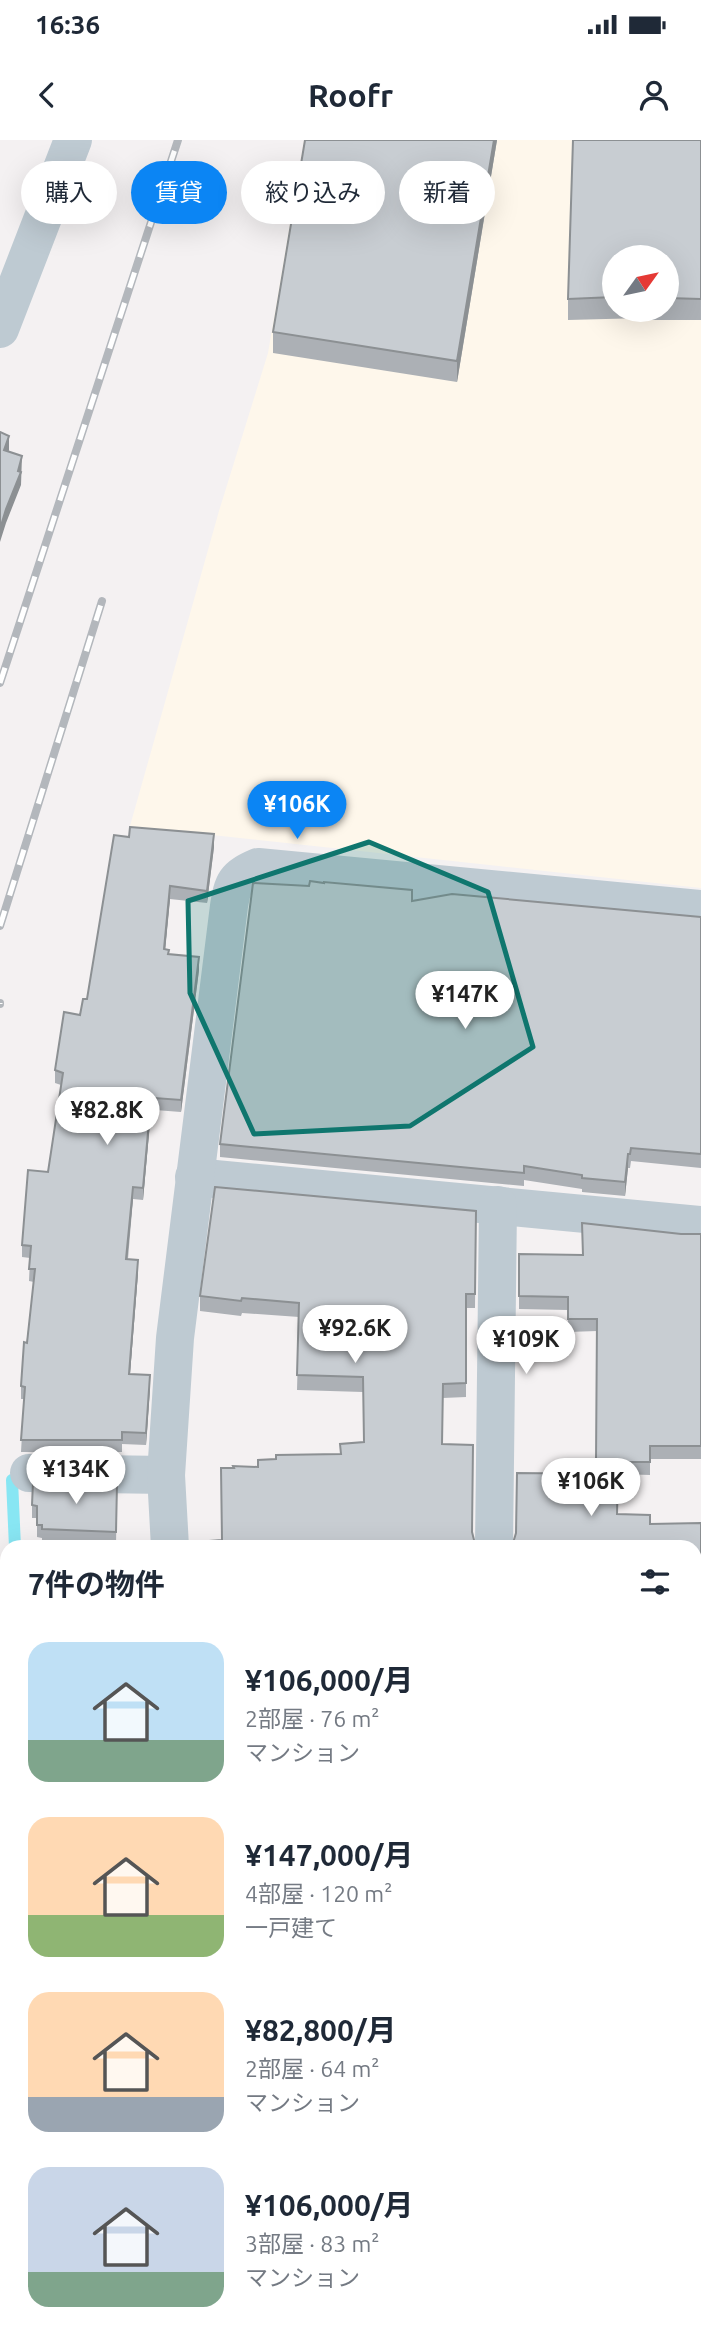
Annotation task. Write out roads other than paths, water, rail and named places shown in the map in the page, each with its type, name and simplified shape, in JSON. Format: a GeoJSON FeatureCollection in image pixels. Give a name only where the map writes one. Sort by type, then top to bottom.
{"type":"FeatureCollection","features":[{"type":"Feature","properties":{"kind":"street"},"geometry":{"type":"LineString","coordinates":[[0,329],[73,140]]}},
{"type":"Feature","properties":{"kind":"street"},"geometry":{"type":"LineString","coordinates":[[170,1540],[166,1475],[175,1338],[229,906],[233,885],[242,874],[258,867],[701,909]]}},
{"type":"Feature","properties":{"kind":"street"},"geometry":{"type":"LineString","coordinates":[[194,1177],[701,1225]]}},
{"type":"Feature","properties":{"kind":"street"},"geometry":{"type":"LineString","coordinates":[[494,1540],[498,1205]]}},
{"type":"Feature","properties":{"kind":"street"},"geometry":{"type":"LineString","coordinates":[[29,1473],[166,1475]]}},
{"type":"Feature","properties":{"kind":"waterway"},"geometry":{"type":"LineString","coordinates":[[12,1480],[15,1540]]}},
{"type":"Feature","properties":{"kind":"railway"},"geometry":{"type":"LineString","coordinates":[[0,683],[178,140]]}},
{"type":"Feature","properties":{"kind":"railway"},"geometry":{"type":"LineString","coordinates":[[0,926],[102,601]]}}]}
